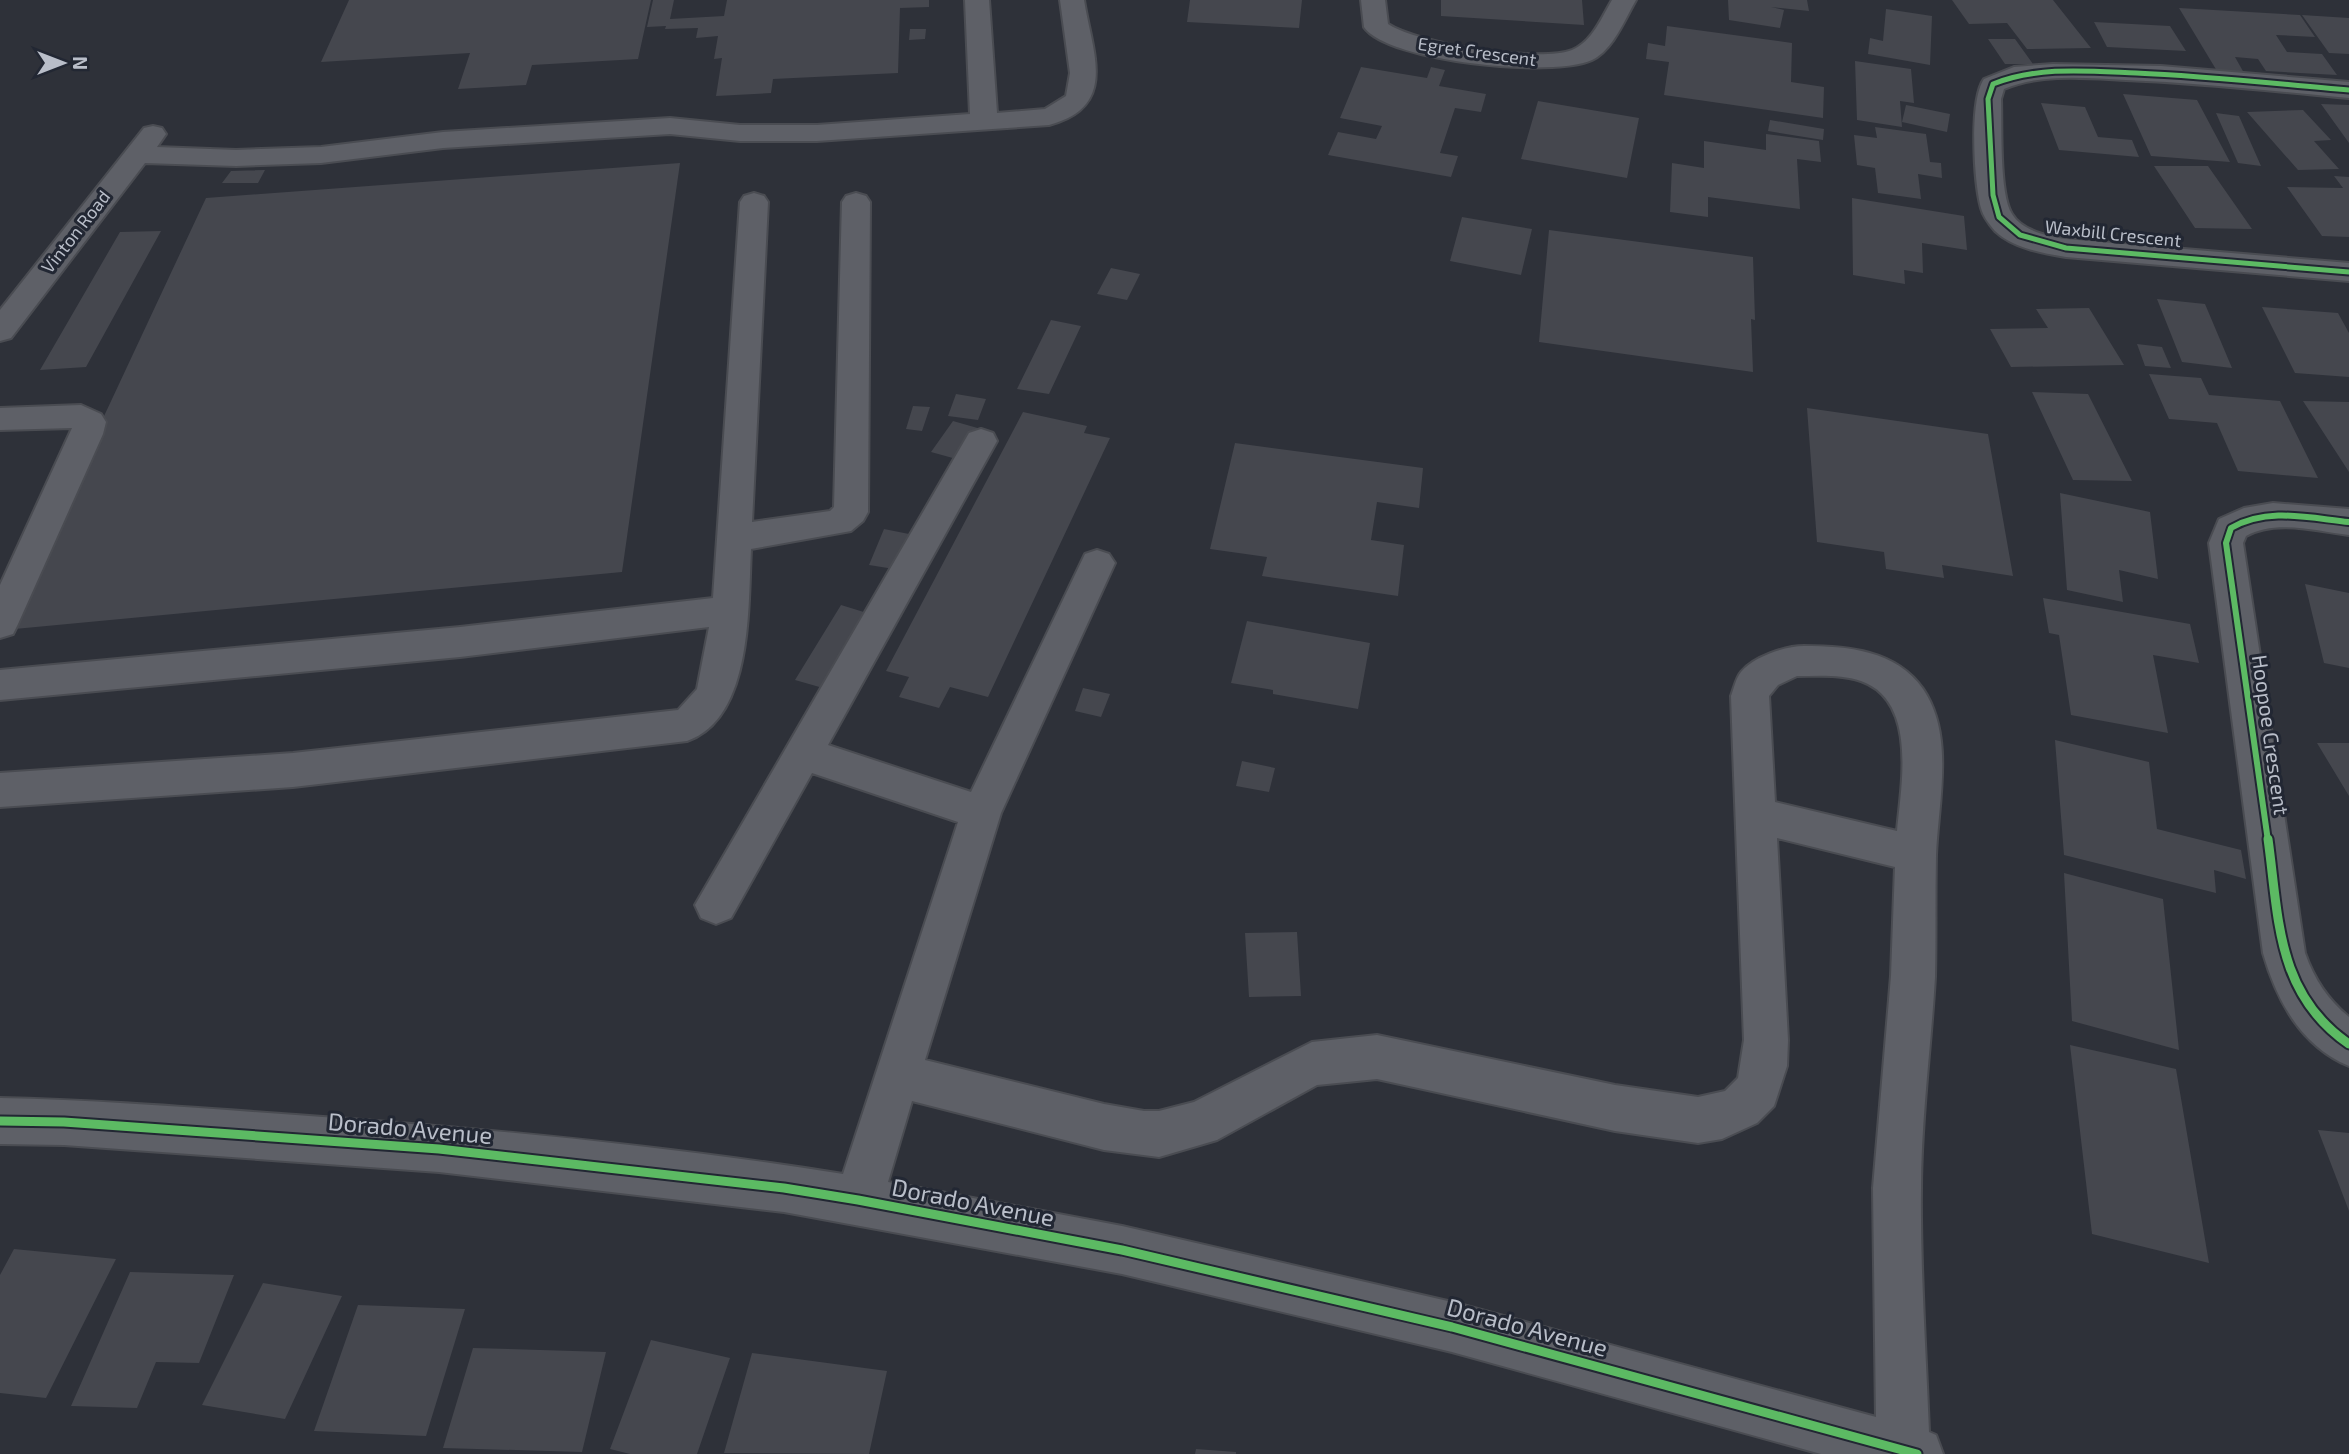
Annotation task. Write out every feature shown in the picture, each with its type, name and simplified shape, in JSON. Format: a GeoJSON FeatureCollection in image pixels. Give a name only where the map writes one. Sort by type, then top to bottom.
{"type":"FeatureCollection","features":[{"type":"Feature","properties":{"kind":"street"},"geometry":{"type":"LineString","coordinates":[[977,0],[984,121],[1049,117],[1066,112],[1076,103],[1086,84],[1072,0]]}},
{"type":"Feature","properties":{"kind":"street","name":"Egret Crescent"},"geometry":{"type":"LineString","coordinates":[[1373,0],[1376,27],[1394,39],[1484,57],[1534,62],[1563,61],[1583,55],[1596,44],[1624,0]]}},
{"type":"Feature","properties":{"kind":"street","name":"Waxbill Crescent"},"geometry":{"type":"LineString","coordinates":[[2349,90],[2067,70],[2006,75],[1994,82],[1988,94],[1994,207],[2006,225],[2029,239],[2066,248],[2349,272]]}},
{"type":"Feature","properties":{"kind":"street","name":"Vinton Road"},"geometry":{"type":"LineString","coordinates":[[0,331],[145,144],[255,158],[346,153],[443,140],[670,126],[740,132],[817,134],[984,121]]}},
{"type":"Feature","properties":{"kind":"street"},"geometry":{"type":"LineString","coordinates":[[0,790],[293,770],[687,725],[702,715],[716,694],[730,610],[754,202]]}},
{"type":"Feature","properties":{"kind":"street"},"geometry":{"type":"LineString","coordinates":[[735,538],[839,522],[851,512],[856,202]]}},
{"type":"Feature","properties":{"kind":"street"},"geometry":{"type":"LineString","coordinates":[[0,419],[81,416],[90,422],[88,434],[0,624]]}},
{"type":"Feature","properties":{"kind":"street"},"geometry":{"type":"LineString","coordinates":[[716,905],[981,441]]}},
{"type":"Feature","properties":{"kind":"street","name":"Hoopoe Crescent"},"geometry":{"type":"LineString","coordinates":[[2349,522],[2296,517],[2250,519],[2231,528],[2226,543],[2289,974],[2309,1008],[2322,1023],[2349,1044]]}},
{"type":"Feature","properties":{"kind":"street"},"geometry":{"type":"LineString","coordinates":[[858,1200],[981,813],[1097,563]]}},
{"type":"Feature","properties":{"kind":"street"},"geometry":{"type":"LineString","coordinates":[[0,685],[460,642],[730,610]]}},
{"type":"Feature","properties":{"kind":"street"},"geometry":{"type":"LineString","coordinates":[[898,1075],[1104,1127],[1144,1134],[1159,1134],[1201,1124],[1312,1064],[1377,1058],[1652,1115],[1698,1120],[1722,1116],[1741,1107],[1758,1090],[1764,1066],[1766,1040],[1750,696],[1755,682],[1778,666],[1793,662],[1830,661],[1873,668],[1909,699],[1919,726],[1922,762],[1916,854],[1913,976],[1897,1188],[1910,1452]]}},
{"type":"Feature","properties":{"kind":"street"},"geometry":{"type":"LineString","coordinates":[[803,753],[981,813]]}},
{"type":"Feature","properties":{"kind":"street"},"geometry":{"type":"LineString","coordinates":[[1755,815],[1916,854]]}},
{"type":"Feature","properties":{"kind":"street","name":"Dorado Avenue"},"geometry":{"type":"LineString","coordinates":[[0,1121],[64,1122],[439,1149],[784,1188],[858,1200],[1122,1250],[1452,1327],[1910,1452]]}},
{"type":"Feature","properties":{"kind":"building"},"geometry":{"type":"Polygon","coordinates":[[[349,0],[651,0],[638,59],[532,65],[526,85],[458,89],[470,53],[321,62],[349,0]]]}},
{"type":"Feature","properties":{"kind":"building"},"geometry":{"type":"Polygon","coordinates":[[[653,0],[674,0],[670,19],[724,16],[727,0],[929,0],[929,7],[900,8],[898,73],[773,79],[771,93],[716,96],[722,58],[714,59],[718,36],[696,38],[698,28],[647,27],[653,0]]]}},
{"type":"Feature","properties":{"kind":"building"},"geometry":{"type":"Polygon","coordinates":[[[1190,0],[1302,0],[1299,28],[1187,22],[1190,0]]]}},
{"type":"Feature","properties":{"kind":"building"},"geometry":{"type":"Polygon","coordinates":[[[1441,0],[1582,0],[1584,25],[1441,16],[1441,0]]]}},
{"type":"Feature","properties":{"kind":"building"},"geometry":{"type":"Polygon","coordinates":[[[1728,0],[1807,0],[1809,11],[1771,7],[1784,10],[1780,28],[1729,20],[1728,0]]]}},
{"type":"Feature","properties":{"kind":"building"},"geometry":{"type":"Polygon","coordinates":[[[1952,0],[2053,0],[2091,48],[2027,49],[2007,23],[1969,24],[1952,0]]]}},
{"type":"Feature","properties":{"kind":"building"},"geometry":{"type":"Polygon","coordinates":[[[2179,8],[2300,15],[2315,37],[2276,35],[2287,52],[2322,54],[2337,75],[2266,71],[2258,59],[2235,57],[2244,73],[2217,71],[2179,8]]]}},
{"type":"Feature","properties":{"kind":"building"},"geometry":{"type":"Polygon","coordinates":[[[1886,9],[1932,16],[1930,65],[1868,54],[1870,38],[1883,41],[1886,9]]]}},
{"type":"Feature","properties":{"kind":"building"},"geometry":{"type":"Polygon","coordinates":[[[2302,15],[2349,18],[2349,54],[2329,53],[2302,15]]]}},
{"type":"Feature","properties":{"kind":"building"},"geometry":{"type":"Polygon","coordinates":[[[2094,22],[2170,26],[2186,51],[2107,47],[2094,22]]]}},
{"type":"Feature","properties":{"kind":"building"},"geometry":{"type":"Polygon","coordinates":[[[1667,26],[1792,43],[1791,82],[1824,87],[1823,118],[1664,95],[1669,62],[1646,59],[1648,43],[1665,46],[1667,26]]]}},
{"type":"Feature","properties":{"kind":"building"},"geometry":{"type":"Polygon","coordinates":[[[910,29],[926,29],[925,39],[909,40],[910,29]]]}},
{"type":"Feature","properties":{"kind":"building"},"geometry":{"type":"Polygon","coordinates":[[[1988,39],[2015,39],[2033,64],[2005,64],[1988,39]]]}},
{"type":"Feature","properties":{"kind":"building"},"geometry":{"type":"Polygon","coordinates":[[[1855,61],[1911,69],[1914,103],[1900,101],[1902,127],[1857,120],[1855,61]]]}},
{"type":"Feature","properties":{"kind":"building"},"geometry":{"type":"Polygon","coordinates":[[[1361,67],[1427,78],[1431,67],[1445,70],[1439,86],[1486,94],[1481,112],[1455,108],[1440,153],[1458,156],[1451,177],[1328,155],[1338,132],[1376,139],[1382,126],[1340,118],[1361,67]]]}},
{"type":"Feature","properties":{"kind":"building"},"geometry":{"type":"Polygon","coordinates":[[[2123,94],[2197,100],[2230,162],[2151,156],[2123,94]]]}},
{"type":"Feature","properties":{"kind":"building"},"geometry":{"type":"Polygon","coordinates":[[[1538,101],[1639,118],[1627,178],[1521,159],[1538,101]]]}},
{"type":"Feature","properties":{"kind":"building"},"geometry":{"type":"Polygon","coordinates":[[[2041,103],[2085,107],[2098,137],[2132,140],[2139,157],[2059,150],[2041,103]]]}},
{"type":"Feature","properties":{"kind":"building"},"geometry":{"type":"Polygon","coordinates":[[[2321,104],[2349,105],[2349,143],[2321,104]]]}},
{"type":"Feature","properties":{"kind":"building"},"geometry":{"type":"Polygon","coordinates":[[[1906,105],[1950,114],[1947,132],[1902,122],[1906,105]]]}},
{"type":"Feature","properties":{"kind":"building"},"geometry":{"type":"Polygon","coordinates":[[[2303,110],[2331,140],[2314,141],[2339,169],[2298,170],[2247,112],[2303,110]]]}},
{"type":"Feature","properties":{"kind":"building"},"geometry":{"type":"Polygon","coordinates":[[[2216,113],[2239,116],[2261,166],[2238,163],[2216,113]]]}},
{"type":"Feature","properties":{"kind":"building"},"geometry":{"type":"Polygon","coordinates":[[[1770,120],[1824,129],[1823,140],[1768,131],[1770,120]]]}},
{"type":"Feature","properties":{"kind":"building"},"geometry":{"type":"Polygon","coordinates":[[[1875,127],[1926,134],[1930,162],[1941,163],[1942,178],[1918,174],[1921,199],[1878,193],[1875,168],[1857,165],[1854,135],[1877,138],[1875,127]]]}},
{"type":"Feature","properties":{"kind":"building"},"geometry":{"type":"Polygon","coordinates":[[[1766,134],[1819,141],[1821,162],[1797,159],[1800,209],[1708,197],[1708,217],[1670,212],[1672,163],[1704,168],[1704,141],[1766,150],[1766,134]]]}},
{"type":"Feature","properties":{"kind":"building"},"geometry":{"type":"Polygon","coordinates":[[[680,163],[622,572],[4,630],[206,198],[680,163]]]}},
{"type":"Feature","properties":{"kind":"building"},"geometry":{"type":"Polygon","coordinates":[[[2154,166],[2208,166],[2252,229],[2195,228],[2154,166]]]}},
{"type":"Feature","properties":{"kind":"building"},"geometry":{"type":"Polygon","coordinates":[[[265,170],[258,183],[222,183],[231,171],[265,170]]]}},
{"type":"Feature","properties":{"kind":"building"},"geometry":{"type":"Polygon","coordinates":[[[2334,176],[2349,177],[2349,237],[2322,236],[2287,187],[2343,188],[2334,176]]]}},
{"type":"Feature","properties":{"kind":"building"},"geometry":{"type":"Polygon","coordinates":[[[1852,198],[1964,216],[1967,250],[1922,243],[1923,273],[1904,270],[1905,284],[1853,275],[1852,198]]]}},
{"type":"Feature","properties":{"kind":"building"},"geometry":{"type":"Polygon","coordinates":[[[1462,217],[1532,229],[1521,275],[1450,261],[1462,217]]]}},
{"type":"Feature","properties":{"kind":"building"},"geometry":{"type":"Polygon","coordinates":[[[1549,230],[1753,257],[1753,372],[1539,342],[1549,230]]]}},
{"type":"Feature","properties":{"kind":"building"},"geometry":{"type":"Polygon","coordinates":[[[161,231],[86,367],[40,370],[120,232],[161,231]]]}},
{"type":"Feature","properties":{"kind":"building"},"geometry":{"type":"Polygon","coordinates":[[[1111,268],[1140,274],[1127,300],[1097,294],[1111,268]]]}},
{"type":"Feature","properties":{"kind":"building"},"geometry":{"type":"Polygon","coordinates":[[[2157,299],[2205,304],[2232,368],[2182,362],[2157,299]]]}},
{"type":"Feature","properties":{"kind":"building"},"geometry":{"type":"Polygon","coordinates":[[[2262,307],[2338,313],[2349,333],[2349,377],[2295,373],[2262,307]]]}},
{"type":"Feature","properties":{"kind":"building"},"geometry":{"type":"Polygon","coordinates":[[[2089,308],[2124,365],[2011,367],[1990,329],[2048,328],[2036,309],[2089,308]]]}},
{"type":"Feature","properties":{"kind":"building"},"geometry":{"type":"Polygon","coordinates":[[[1051,320],[1081,326],[1049,394],[1017,389],[1051,320]]]}},
{"type":"Feature","properties":{"kind":"building"},"geometry":{"type":"Polygon","coordinates":[[[2137,344],[2162,347],[2171,368],[2145,366],[2137,344]]]}},
{"type":"Feature","properties":{"kind":"building"},"geometry":{"type":"Polygon","coordinates":[[[2149,374],[2201,378],[2209,395],[2280,401],[2318,478],[2238,471],[2217,423],[2169,419],[2149,374]]]}},
{"type":"Feature","properties":{"kind":"building"},"geometry":{"type":"Polygon","coordinates":[[[2032,392],[2088,394],[2132,481],[2073,480],[2032,392]]]}},
{"type":"Feature","properties":{"kind":"building"},"geometry":{"type":"Polygon","coordinates":[[[956,394],[986,399],[978,420],[948,416],[956,394]]]}},
{"type":"Feature","properties":{"kind":"building"},"geometry":{"type":"Polygon","coordinates":[[[2303,401],[2349,402],[2349,472],[2303,401]]]}},
{"type":"Feature","properties":{"kind":"building"},"geometry":{"type":"Polygon","coordinates":[[[913,406],[930,407],[922,431],[906,429],[913,406]]]}},
{"type":"Feature","properties":{"kind":"building"},"geometry":{"type":"Polygon","coordinates":[[[1807,408],[1988,434],[2013,576],[1942,565],[1944,578],[1886,569],[1884,552],[1817,542],[1807,408]]]}},
{"type":"Feature","properties":{"kind":"building"},"geometry":{"type":"Polygon","coordinates":[[[1023,412],[1087,426],[1084,433],[1110,438],[988,697],[950,687],[939,708],[899,697],[909,677],[886,671],[1023,412]]]}},
{"type":"Feature","properties":{"kind":"building"},"geometry":{"type":"Polygon","coordinates":[[[953,421],[981,429],[960,460],[931,452],[953,421]]]}},
{"type":"Feature","properties":{"kind":"building"},"geometry":{"type":"Polygon","coordinates":[[[1235,443],[1423,468],[1419,508],[1377,502],[1371,540],[1404,545],[1398,596],[1262,576],[1267,557],[1210,549],[1235,443]]]}},
{"type":"Feature","properties":{"kind":"building"},"geometry":{"type":"Polygon","coordinates":[[[2060,493],[2150,512],[2158,579],[2119,570],[2123,602],[2067,590],[2060,493]]]}},
{"type":"Feature","properties":{"kind":"building"},"geometry":{"type":"Polygon","coordinates":[[[884,529],[909,534],[894,569],[869,565],[884,529]]]}},
{"type":"Feature","properties":{"kind":"building"},"geometry":{"type":"Polygon","coordinates":[[[2305,584],[2349,593],[2349,668],[2324,663],[2305,584]]]}},
{"type":"Feature","properties":{"kind":"building"},"geometry":{"type":"Polygon","coordinates":[[[2043,598],[2190,624],[2199,663],[2153,655],[2168,733],[2071,715],[2059,635],[2049,633],[2043,598]]]}},
{"type":"Feature","properties":{"kind":"building"},"geometry":{"type":"Polygon","coordinates":[[[841,605],[867,613],[823,688],[795,680],[841,605]]]}},
{"type":"Feature","properties":{"kind":"building"},"geometry":{"type":"Polygon","coordinates":[[[1247,621],[1370,643],[1358,709],[1273,694],[1273,690],[1231,683],[1247,621]]]}},
{"type":"Feature","properties":{"kind":"building"},"geometry":{"type":"Polygon","coordinates":[[[1083,688],[1110,694],[1101,717],[1075,711],[1083,688]]]}},
{"type":"Feature","properties":{"kind":"building"},"geometry":{"type":"Polygon","coordinates":[[[2055,740],[2149,762],[2157,829],[2241,850],[2246,879],[2214,870],[2216,893],[2064,855],[2055,740]]]}},
{"type":"Feature","properties":{"kind":"building"},"geometry":{"type":"Polygon","coordinates":[[[2317,743],[2349,743],[2349,796],[2317,743]]]}},
{"type":"Feature","properties":{"kind":"building"},"geometry":{"type":"Polygon","coordinates":[[[1242,761],[1275,768],[1269,792],[1236,786],[1242,761]]]}},
{"type":"Feature","properties":{"kind":"building"},"geometry":{"type":"Polygon","coordinates":[[[2064,873],[2163,899],[2179,1050],[2072,1021],[2064,873]]]}},
{"type":"Feature","properties":{"kind":"building"},"geometry":{"type":"Polygon","coordinates":[[[1297,932],[1301,996],[1249,997],[1245,933],[1297,932]]]}},
{"type":"Feature","properties":{"kind":"building"},"geometry":{"type":"Polygon","coordinates":[[[2070,1045],[2176,1069],[2209,1263],[2092,1234],[2070,1045]]]}},
{"type":"Feature","properties":{"kind":"building"},"geometry":{"type":"Polygon","coordinates":[[[2318,1130],[2349,1133],[2349,1211],[2318,1130]]]}},
{"type":"Feature","properties":{"kind":"building"},"geometry":{"type":"Polygon","coordinates":[[[14,1249],[116,1259],[46,1398],[0,1393],[0,1275],[14,1249]]]}},
{"type":"Feature","properties":{"kind":"building"},"geometry":{"type":"Polygon","coordinates":[[[130,1272],[234,1275],[199,1363],[156,1362],[137,1408],[71,1406],[130,1272]]]}},
{"type":"Feature","properties":{"kind":"building"},"geometry":{"type":"Polygon","coordinates":[[[263,1283],[342,1296],[285,1419],[202,1405],[263,1283]]]}},
{"type":"Feature","properties":{"kind":"building"},"geometry":{"type":"Polygon","coordinates":[[[358,1305],[465,1309],[426,1436],[314,1431],[358,1305]]]}},
{"type":"Feature","properties":{"kind":"building"},"geometry":{"type":"Polygon","coordinates":[[[651,1340],[730,1358],[697,1454],[630,1454],[610,1449],[651,1340]]]}},
{"type":"Feature","properties":{"kind":"building"},"geometry":{"type":"Polygon","coordinates":[[[473,1348],[606,1352],[582,1452],[443,1448],[473,1348]]]}},
{"type":"Feature","properties":{"kind":"building"},"geometry":{"type":"Polygon","coordinates":[[[752,1353],[887,1371],[869,1454],[724,1453],[752,1353]]]}},
{"type":"Feature","properties":{"kind":"building"},"geometry":{"type":"Polygon","coordinates":[[[1196,1449],[1236,1452],[1236,1454],[1195,1454],[1196,1449]]]}},
{"type":"Feature","properties":{"kind":"cycle path"},"geometry":{"type":"LineString","coordinates":[[2349,90],[2161,74],[2053,71],[2014,75],[1993,84],[1988,99],[1995,209],[2005,224],[2020,235],[2066,248],[2349,272]]}},
{"type":"Feature","properties":{"kind":"cycle path"},"geometry":{"type":"LineString","coordinates":[[2349,522],[2288,515],[2258,517],[2231,528],[2226,543],[2284,953],[2288,967],[2308,1005],[2326,1026],[2349,1044]]}},
{"type":"Feature","properties":{"kind":"cycle path"},"geometry":{"type":"LineString","coordinates":[[0,1121],[64,1122],[439,1149],[784,1188],[858,1200],[1122,1250],[1452,1327],[1917,1454]]}}]}
